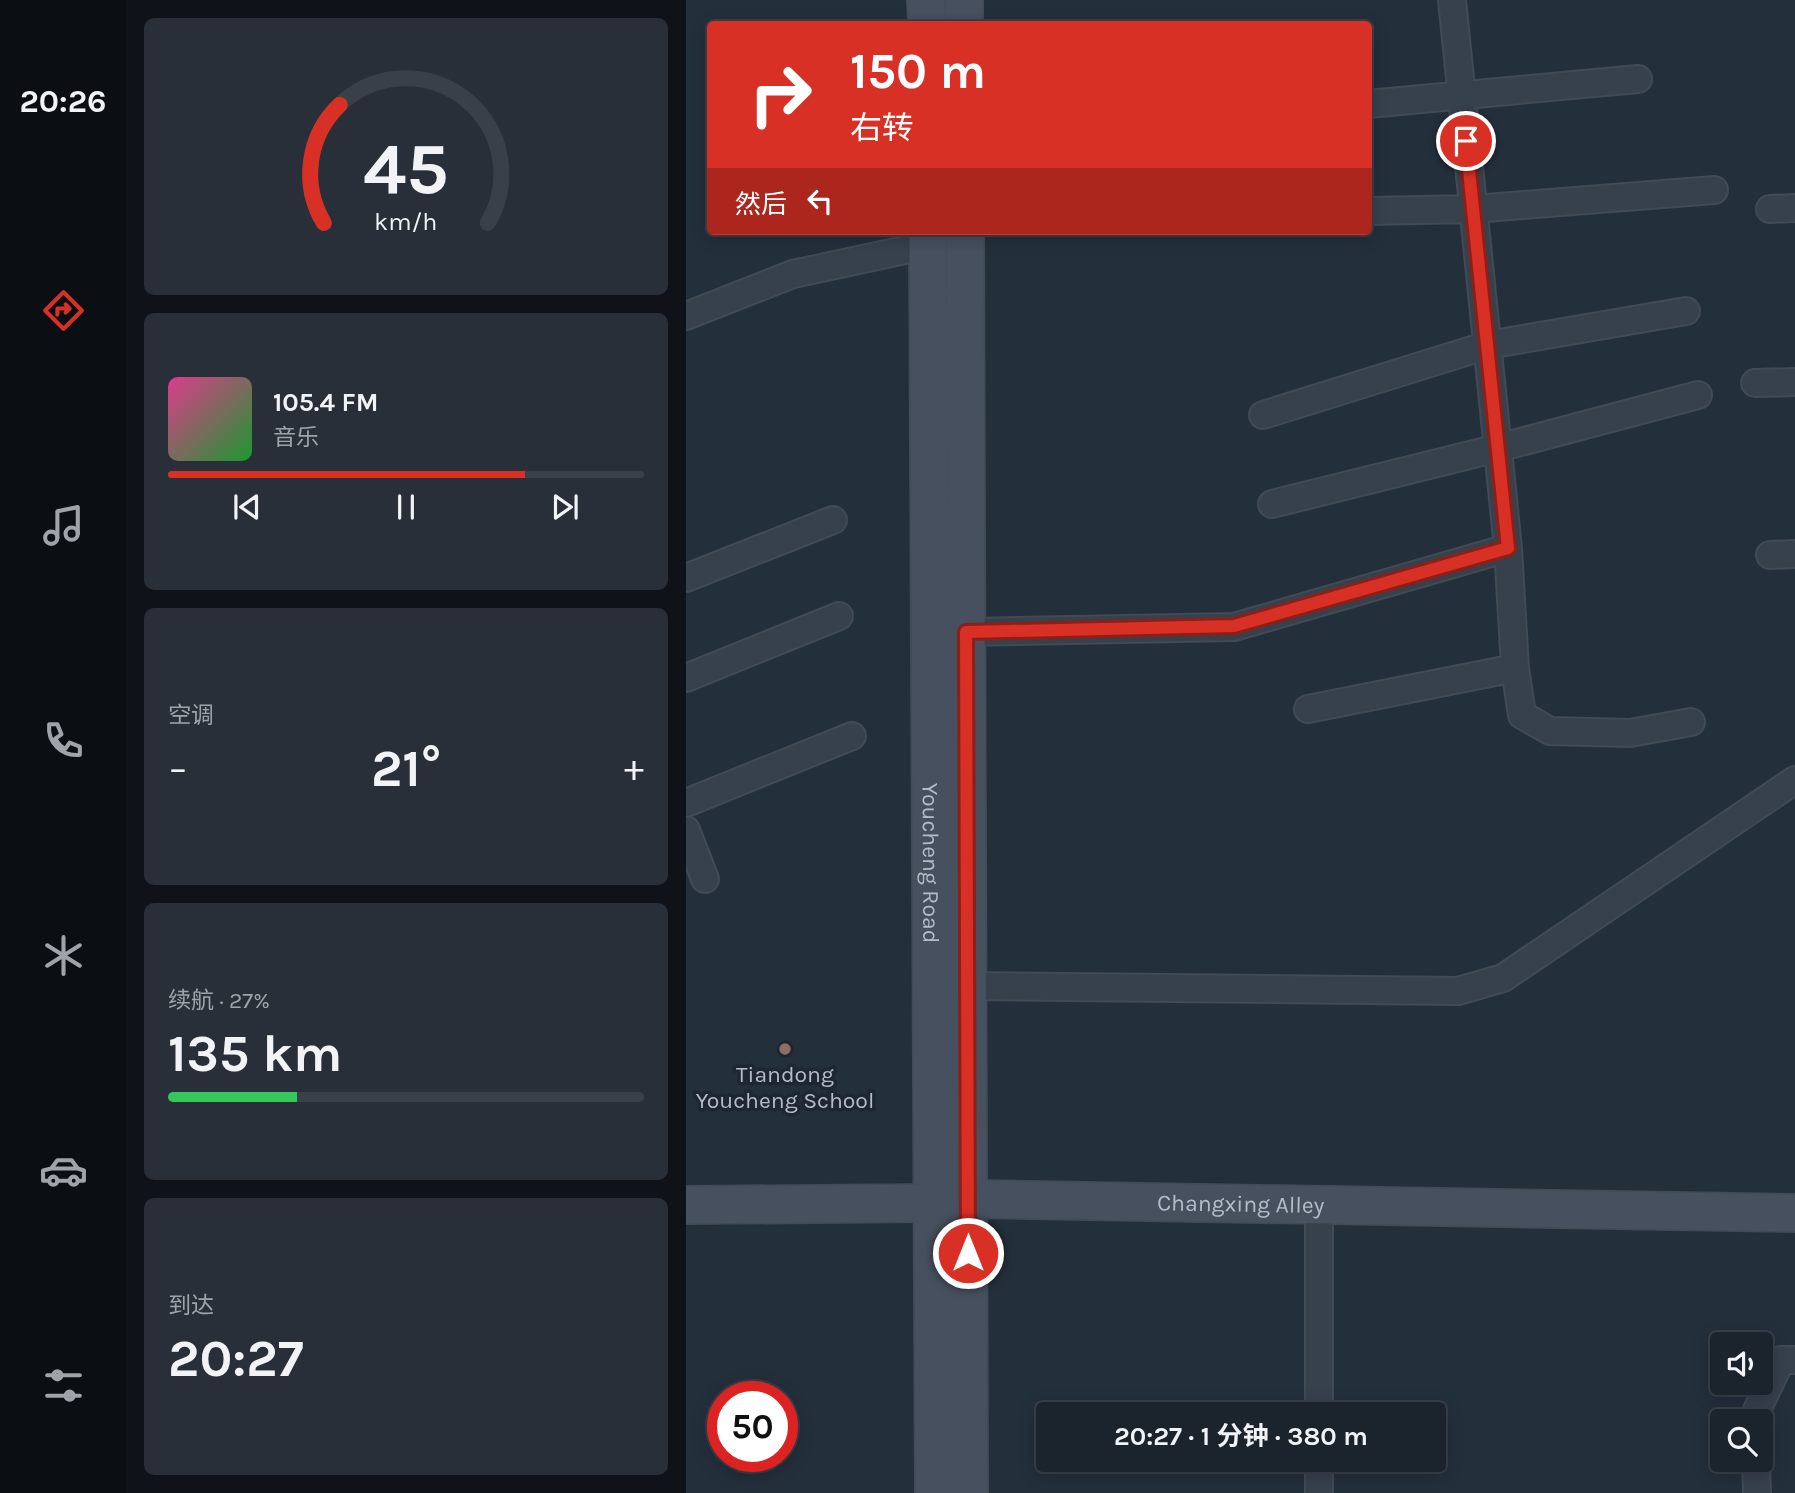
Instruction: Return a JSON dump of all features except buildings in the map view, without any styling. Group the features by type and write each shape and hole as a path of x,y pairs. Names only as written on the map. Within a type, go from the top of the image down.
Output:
{"main road":[{"path":"926,0 927,21"},
{"path":"964,0 964,21"},
{"name":"Youcheng Road","path":"934,1493 951,1201 968,986 965,235"},
{"name":"Youcheng Road","path":"928,238 951,1201 969,1493"},
{"name":"Changxing Alley","path":"686,1205 951,1201 1795,1213"}],"street":[{"path":"1452,0 1508,548 1515,668 1522,715 1550,731 1630,733 1691,722"},
{"path":"1372,104 1639,79"},
{"path":"1372,211 1473,209 1714,190"},
{"path":"686,316 793,274 928,238"},
{"path":"1263,415 1488,345 1686,311"},
{"path":"1755,383 1795,382"},
{"path":"1272,504 1699,395"},
{"path":"686,578 833,520"},
{"path":"966,632 1234,626 1508,548"},
{"path":"686,678 839,616"},
{"path":"1308,709 1515,668"},
{"path":"686,803 852,736"},
{"path":"968,986 1458,991 1503,978 1795,780"},
{"path":"686,830 705,879"},
{"path":"1319,1205 1319,1402"},
{"path":"1757,1409 1781,1360 1795,1360"},
{"path":"1319,1472 1319,1493"},
{"path":"1756,1472 1757,1493"}],"place":[{"name":"Tiandong Youcheng School","path":"785,1049"}],"route":[{"path":"968,1253 966,632 1234,626 1508,548 1466,141"}]}
